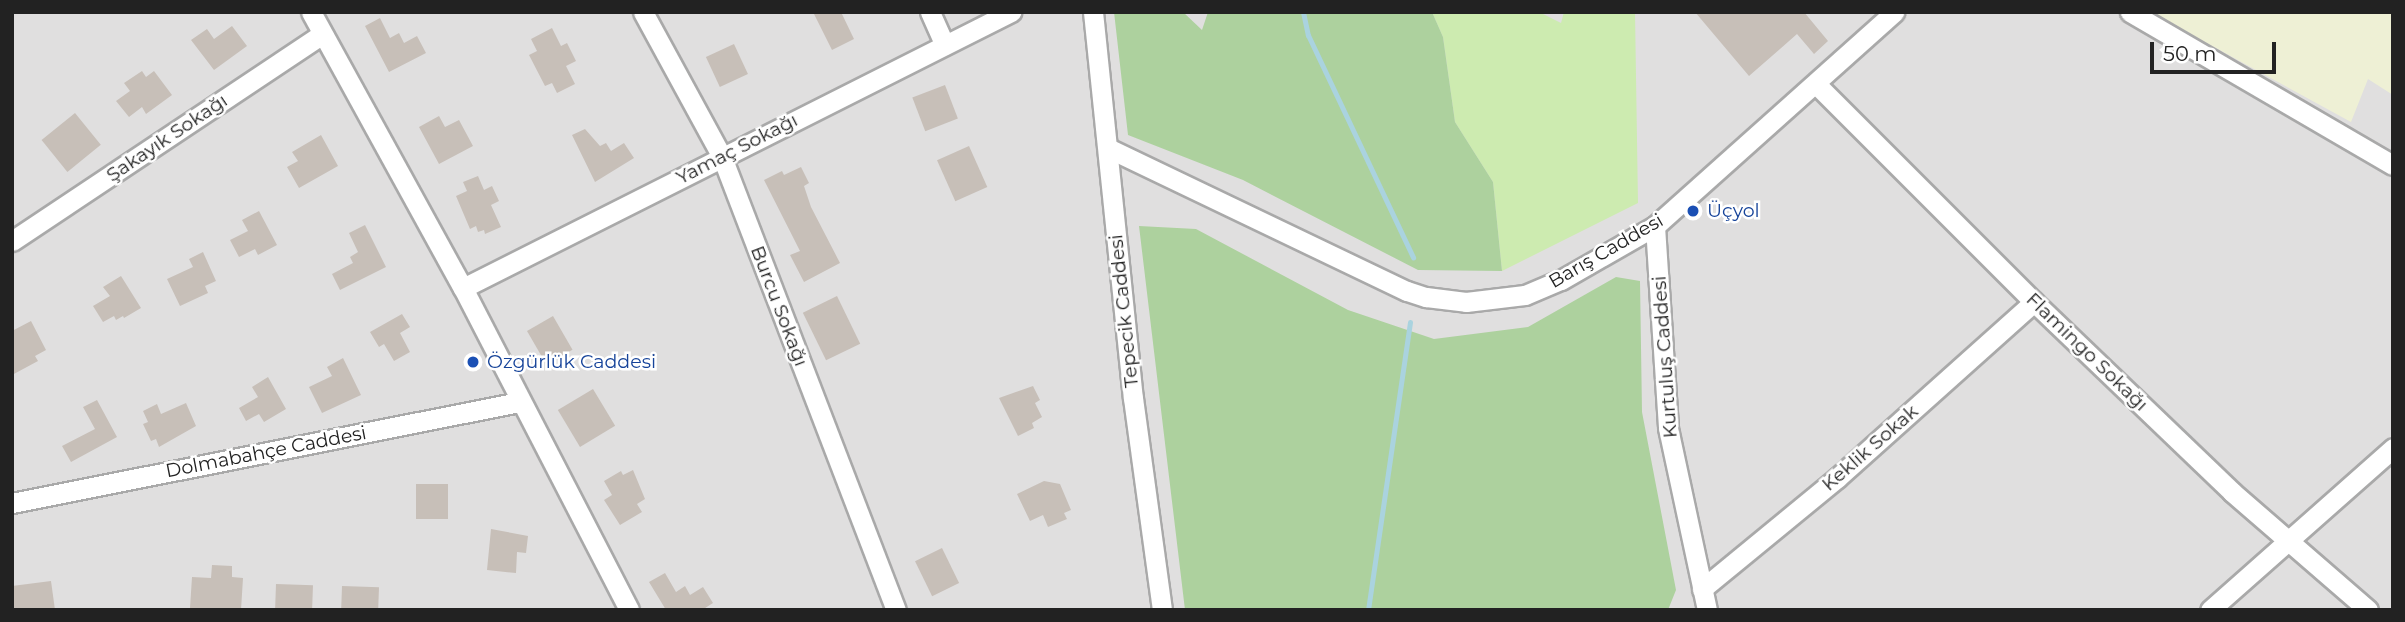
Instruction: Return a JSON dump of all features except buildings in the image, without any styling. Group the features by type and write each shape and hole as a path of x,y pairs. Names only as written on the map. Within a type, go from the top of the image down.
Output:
{"street":[{"path":"311,12 463,288 629,610"},
{"name":"Burcu Sokağı","path":"643,12 722,157 896,610"},
{"path":"930,12 945,45"},
{"name":"Yamaç Sokağı","path":"463,288 1011,12"},
{"name":"Tepecik Caddesi","path":"1093,12 1133,398 1162,610"},
{"name":"Barış Caddesi","path":"1108,148 1407,291 1446,300 1488,300 1525,295 1561,280 1655,226 1894,12"},
{"path":"2130,12 2393,165"},
{"name":"Şakayık Sokağı","path":"12,242 322,34"},
{"name":"Flamingo Sokağı","path":"1815,84 2034,302 2287,543 2368,610"},
{"name":"Kurtuluş Caddesi","path":"1655,226 1668,428 1707,610"},
{"name":"Keklik Sokak","path":"1702,589 1837,478 2034,302"},
{"name":"Dolmabahçe Caddesi","path":"12,503 520,402"},
{"path":"2210,610 2393,448"}],"shaded area":[{"path":"12,12 2393,12 2393,610 12,610"}],"green space":[{"path":"1114,12 1183,12 1202,30 1208,12 1432,12 1443,37 1455,122 1493,182 1502,271 1418,270 1243,180 1128,135"},
{"path":"1432,12 1539,12 1561,23 1564,12 1635,12 1638,203 1502,271 1493,182 1455,122 1443,37"},
{"path":"2150,12 2393,12 2393,95 2368,79 2351,122"},
{"path":"1139,226 1196,229 1348,310 1434,339 1528,327 1616,277 1640,281 1642,412 1676,590 1668,610 1185,610"}],"waterway":[{"path":"1303,12 1308,35 1413,257"},
{"path":"1368,610 1410,322"}],"place":[{"name":"Üçyol","path":"1693,211"},
{"name":"Özgürlük Caddesi","path":"473,362"}]}
